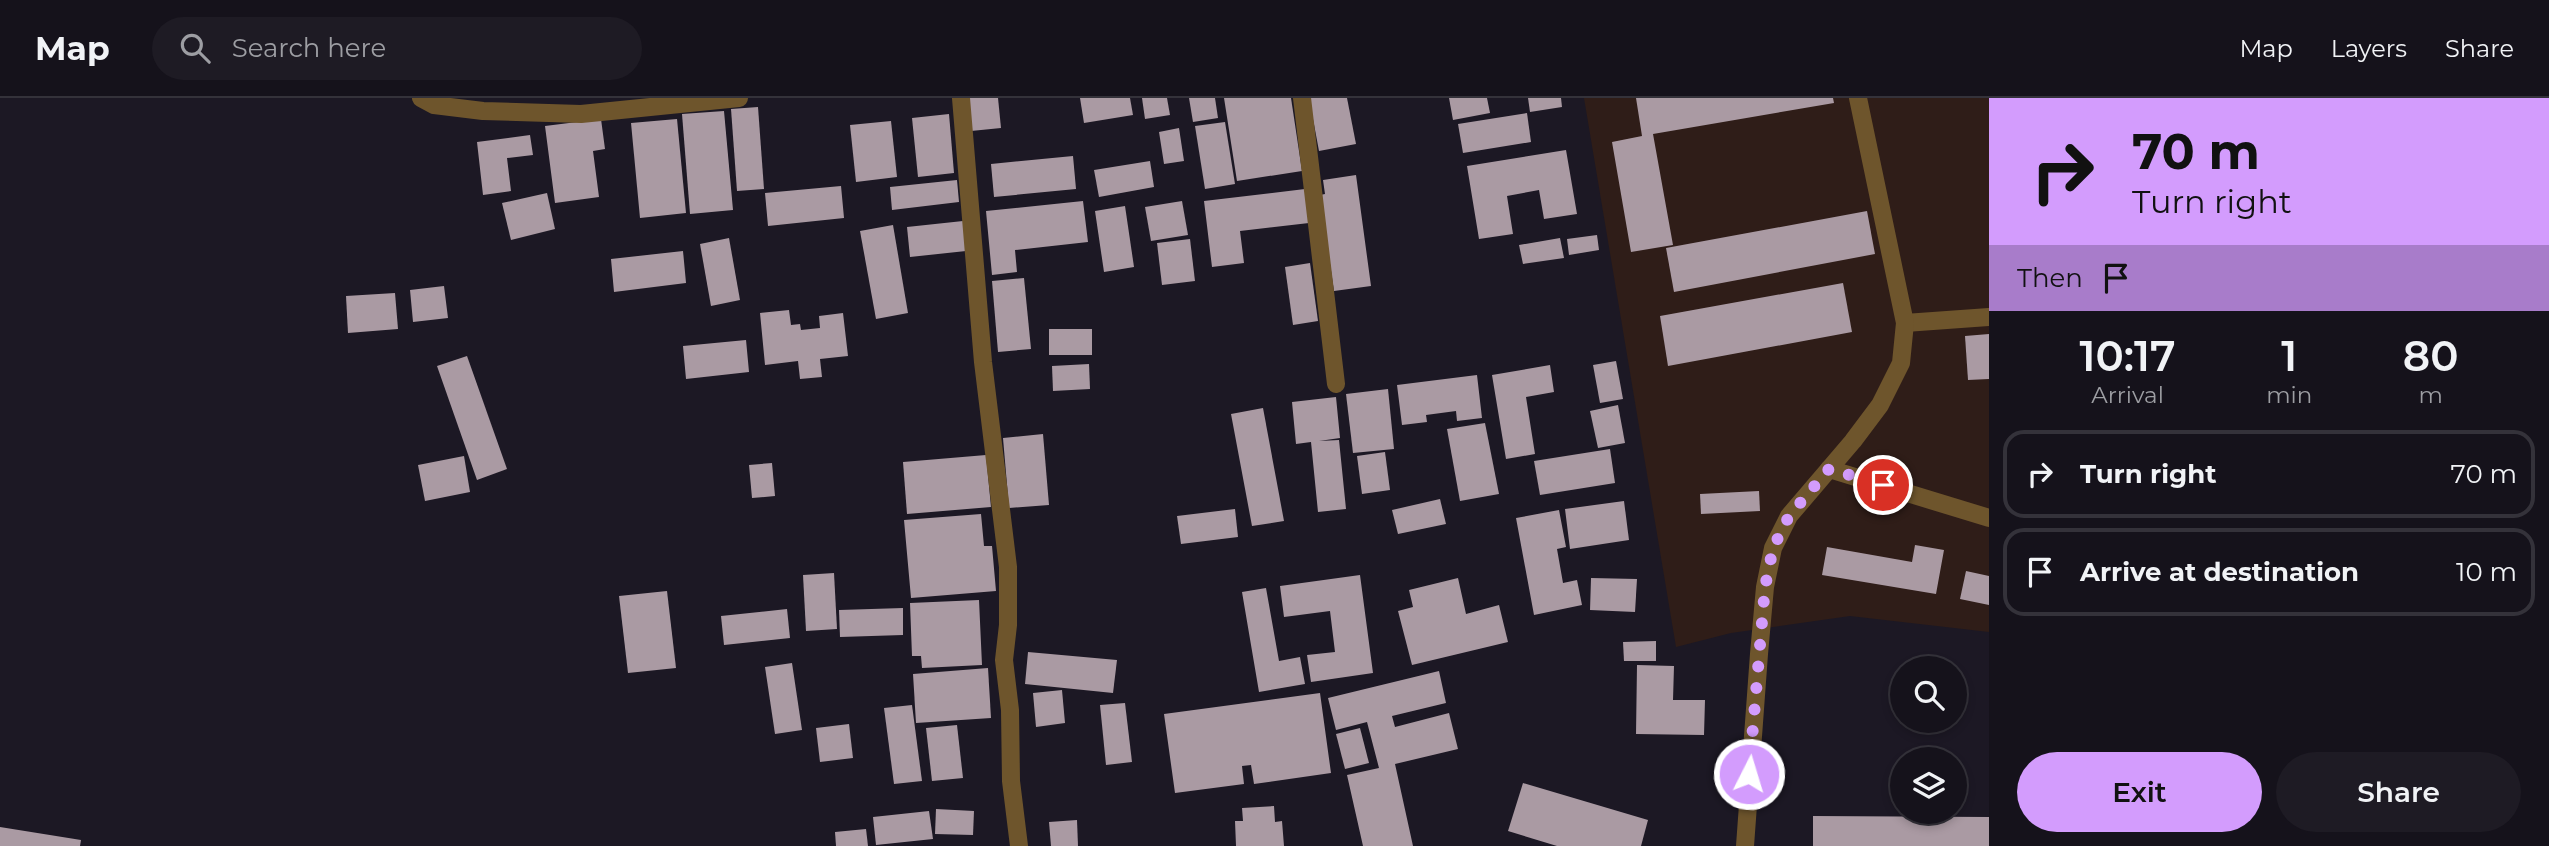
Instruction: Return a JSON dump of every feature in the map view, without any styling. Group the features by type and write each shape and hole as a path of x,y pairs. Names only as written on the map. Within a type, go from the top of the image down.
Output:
{"street":[{"path":"421,98 435,105 482,111 581,114 739,98"},
{"path":"961,98 983,362 1008,567 1008,625 1003,660 1010,710 1011,781 1018,846"},
{"path":"1302,98 1336,384"},
{"path":"1745,846 1765,587 1773,548 1789,516 1880,405 1901,363 1905,323 1858,98"},
{"path":"1905,323 1989,317"},
{"path":"1829,469 1989,518"}],"shaded area":[{"path":"1584,98 1989,98 1989,632 1850,616 1731,633 1676,647"}],"building":[{"path":"968,98 998,98 1001,128 971,131"},
{"path":"1080,98 1130,98 1133,115 1084,123"},
{"path":"1142,98 1167,98 1170,115 1145,119"},
{"path":"1189,98 1215,98 1218,118 1193,122"},
{"path":"1224,98 1291,98 1302,171 1237,181"},
{"path":"1309,98 1347,98 1356,144 1319,151"},
{"path":"1449,98 1487,98 1490,113 1453,120"},
{"path":"1528,98 1561,98 1562,107 1530,112"},
{"path":"1636,98 1833,98 1834,103 1653,134 1673,245 1631,252 1612,142 1642,136"},
{"path":"758,107 764,189 737,191 731,109"},
{"path":"724,111 733,210 690,214 682,114"},
{"path":"1527,113 1531,142 1463,153 1458,124"},
{"path":"949,114 954,173 918,177 912,118"},
{"path":"601,119 605,149 593,151 599,197 555,203 545,126"},
{"path":"677,119 686,213 640,218 631,123"},
{"path":"891,121 897,177 856,182 850,125"},
{"path":"1225,122 1235,184 1205,189 1195,126"},
{"path":"1179,128 1184,161 1164,164 1159,132"},
{"path":"530,135 533,155 507,158 511,191 483,195 477,142"},
{"path":"1566,150 1577,214 1544,219 1539,190 1507,196 1513,234 1479,239 1467,166"},
{"path":"1073,156 1076,189 994,197 991,164"},
{"path":"1150,161 1154,187 1099,197 1094,170"},
{"path":"1356,175 1371,286 1334,291 1320,195 1325,194 1323,180"},
{"path":"957,180 959,202 892,210 890,187"},
{"path":"841,186 844,218 768,226 765,193"},
{"path":"1305,189 1309,223 1240,231 1244,263 1212,267 1204,201"},
{"path":"547,193 555,229 511,240 502,203"},
{"path":"1083,201 1088,242 1015,250 1017,272 992,275 986,211"},
{"path":"1182,201 1188,235 1151,241 1145,207"},
{"path":"1125,206 1134,267 1104,272 1095,211"},
{"path":"1867,211 1875,254 1674,292 1666,248"},
{"path":"963,221 966,251 910,257 907,227"},
{"path":"893,225 908,313 876,319 860,231"},
{"path":"1597,235 1599,250 1569,255 1567,239"},
{"path":"729,238 740,300 711,306 700,244"},
{"path":"1560,238 1564,258 1523,264 1519,245"},
{"path":"1190,239 1195,281 1162,285 1157,243"},
{"path":"683,251 686,283 614,292 611,259"},
{"path":"1310,263 1318,321 1293,325 1285,267"},
{"path":"1024,278 1031,349 998,352 992,281"},
{"path":"1843,283 1852,332 1668,366 1660,316"},
{"path":"444,286 448,318 413,322 410,290"},
{"path":"395,293 398,329 348,333 346,296"},
{"path":"789,310 791,325 800,324 801,330 820,328 819,316 843,313 848,356 820,359 822,377 800,379 798,361 765,365 760,313"},
{"path":"1049,329 1092,329 1092,355 1049,355"},
{"path":"1989,334 1989,379 1968,380 1965,336"},
{"path":"746,340 749,372 686,379 683,346"},
{"path":"467,356 507,469 477,480 437,366"},
{"path":"1616,361 1623,399 1600,403 1593,365"},
{"path":"1089,364 1090,389 1053,391 1052,366"},
{"path":"1550,365 1554,392 1526,397 1535,454 1506,459 1492,375"},
{"path":"1477,375 1482,418 1457,421 1456,411 1426,415 1427,422 1402,425 1397,385"},
{"path":"1388,389 1394,449 1353,453 1346,394"},
{"path":"1336,397 1340,438 1319,441 1339,440 1346,509 1318,512 1311,442 1296,444 1292,402"},
{"path":"1618,405 1625,443 1598,448 1590,411"},
{"path":"1263,408 1284,521 1252,526 1231,414"},
{"path":"1485,423 1499,494 1460,501 1447,429"},
{"path":"1043,434 1049,505 1009,508 1003,438"},
{"path":"1610,449 1615,483 1540,495 1534,461"},
{"path":"1385,452 1390,490 1362,494 1357,456"},
{"path":"986,455 991,507 907,514 903,462"},
{"path":"464,456 470,492 425,501 418,465"},
{"path":"772,463 775,496 752,498 749,465"},
{"path":"1759,491 1760,511 1701,514 1700,494"},
{"path":"1440,499 1446,524 1398,534 1392,510"},
{"path":"1624,501 1629,540 1570,549 1565,509"},
{"path":"1235,509 1238,537 1181,544 1177,516"},
{"path":"1559,510 1566,547 1557,549 1563,583 1577,580 1582,605 1534,615 1516,518"},
{"path":"981,514 984,546 992,546 996,591 911,598 904,520"},
{"path":"1915,545 1944,550 1936,594 1822,575 1827,547 1912,562"},
{"path":"1966,571 1989,576 1989,605 1960,599"},
{"path":"834,573 837,629 806,631 803,575"},
{"path":"1360,575 1373,673 1311,682 1307,655 1335,652 1330,611 1284,617 1280,586"},
{"path":"1458,578 1466,614 1499,605 1508,642 1412,665 1398,611 1413,607 1409,590"},
{"path":"1591,578 1637,579 1635,612 1590,610"},
{"path":"1266,588 1279,661 1300,657 1305,684 1259,692 1242,592"},
{"path":"667,591 676,668 628,673 619,596"},
{"path":"979,600 982,665 922,668 921,656 912,656 910,603"},
{"path":"903,608 903,635 840,637 839,610"},
{"path":"787,609 790,638 724,645 721,616"},
{"path":"1656,641 1656,661 1624,661 1623,642"},
{"path":"1028,652 1117,660 1113,693 1025,684"},
{"path":"792,663 802,730 775,734 765,667"},
{"path":"1637,665 1674,666 1673,700 1705,700 1704,735 1636,734"},
{"path":"988,668 991,718 916,723 913,674"},
{"path":"1439,671 1446,703 1392,716 1395,727 1449,713 1458,749 1395,764 1413,846 1363,846 1347,775 1379,768 1367,722 1336,730 1328,698"},
{"path":"1062,690 1065,723 1036,727 1033,693"},
{"path":"1320,693 1331,773 1254,784 1251,765 1242,766 1244,784 1175,793 1164,714"},
{"path":"1125,703 1132,762 1106,765 1100,705"},
{"path":"912,705 922,781 894,784 884,708"},
{"path":"849,724 853,758 820,762 816,728"},
{"path":"957,725 963,778 932,781 926,728"},
{"path":"1360,728 1369,763 1345,769 1336,734"},
{"path":"1523,783 1648,820 1641,846 1557,846 1508,831"},
{"path":"1274,806 1275,822 1282,821 1284,846 1236,846 1235,821 1243,821 1242,808"},
{"path":"936,809 974,811 973,835 935,834"},
{"path":"929,811 933,839 876,845 873,817"},
{"path":"1813,816 1890,816 1890,824 1967,824 1967,817 1989,817 1989,846 1813,846"},
{"path":"1077,820 1078,846 1051,846 1049,822"},
{"path":"0,827 81,840 80,846 0,846"},
{"path":"866,829 868,846 836,846 835,832"}],"route":[{"path":"1749,774 1765,587 1773,548 1789,516 1829,469 1883,485"}]}
